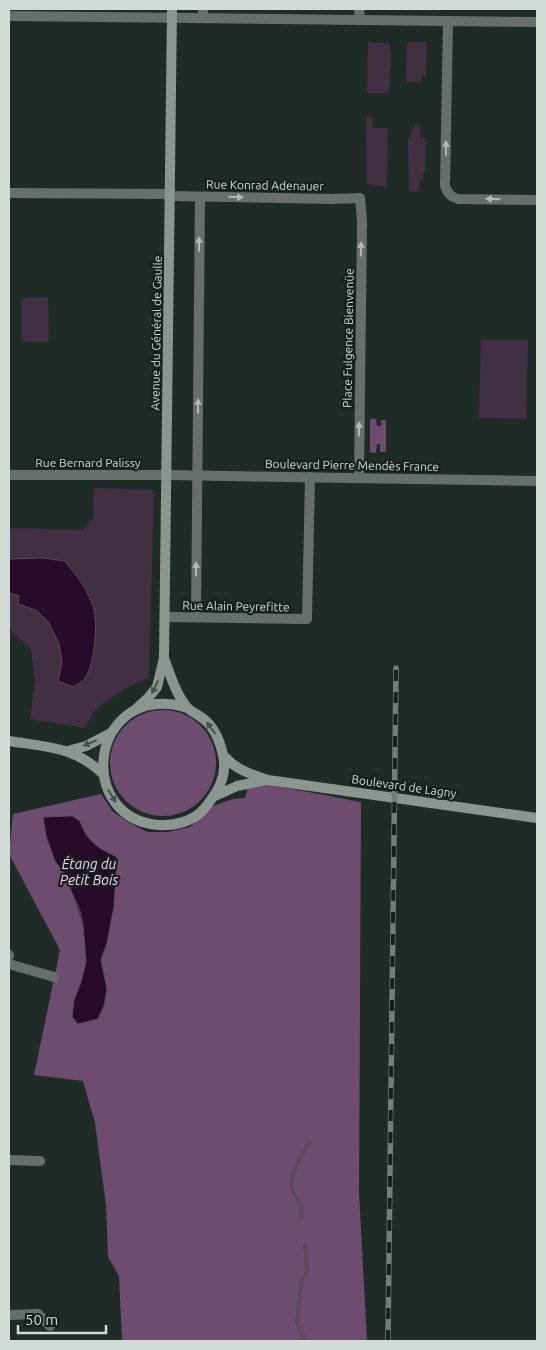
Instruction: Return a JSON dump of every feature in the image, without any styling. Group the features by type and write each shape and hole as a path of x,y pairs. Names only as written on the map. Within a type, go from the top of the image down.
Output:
{"main road":[{"name":"Avenue du Général de Gaulle","path":"135,710 154,691 164,658 172,13"},
{"name":"Avenue du Général de Gaulle","path":"164,658 176,691 187,708"},
{"path":"152,704 170,704 187,708 203,718 215,732 224,756 221,784 215,796 201,813 185,822 168,826 149,824 133,818 118,806 108,792 103,774 102,760 105,746 111,733 121,720 135,710 152,704"},
{"path":"68,751 86,746 111,733"},
{"path":"9,740 68,751 93,765 103,774"},
{"name":"Boulevard de Lagny","path":"224,756 240,770 268,780 537,818"},
{"name":"Boulevard de Lagny","path":"215,796 237,786 268,780"}],"street":[{"path":"359,9 360,20"},
{"path":"10,13 203,13 360,20 537,22"},
{"path":"448,21 446,186 450,195 458,199 537,200"},
{"name":"Rue Konrad Adenauer","path":"9,193 360,198"},
{"path":"196,617 200,197"},
{"name":"Place Fulgence Bienvenüe","path":"359,478 362,221 360,198"},
{"name":"Rue Bernard Palissy","path":"9,475 167,475"},
{"name":"Boulevard Pierre Mendès France","path":"167,475 537,480"},
{"name":"Rue Alain Peyrefitte","path":"165,617 307,619 310,477"},
{"path":"9,964 54,977"},
{"path":"9,1160 40,1161"},
{"path":"9,1315 38,1314 50,1326"}],"shaded area":[{"path":"368,41 389,43 391,53 389,93 367,93"},
{"path":"407,42 427,42 426,76 422,76 422,82 406,82"},
{"path":"366,117 373,117 373,128 388,128 387,187 367,184"},
{"path":"414,125 420,125 420,138 426,138 425,172 423,173 423,181 419,182 419,192 409,191 408,139 412,129 414,129"},
{"path":"48,297 49,342 21,341 21,298"},
{"path":"481,340 528,340 526,419 479,418"},
{"path":"370,419 376,419 377,426 381,426 381,420 386,420 386,452 380,452 380,444 377,444 376,453 370,452"},
{"path":"94,488 154,490 149,678 127,688 103,703 93,714 85,728 30,719 35,683 31,649 9,629 9,528 83,530 93,518"},
{"path":"163,710 183,714 201,725 212,743 216,763 212,783 201,801 183,812 163,816 143,812 125,801 114,783 110,763 114,743 125,725 143,714"},
{"path":"250,781 361,802 359,1192 367,1341 122,1341 119,1276 108,1257 106,1205 95,1123 83,1081 34,1075 60,950 9,854 13,814 101,794 112,811 130,823 147,832 168,832 190,827 210,807 233,799 245,798","holes":["72,816 80,821 84,834 100,850 115,870 114,906 107,943 101,960 107,989 74,1000 86,964 87,953 84,929 67,881 54,859 43,818"]}],"water":[{"path":"43,558 65,561 84,586 94,610 95,641 91,663 85,678 73,687 58,681 62,661 59,644 49,623 36,610 18,604 19,596 9,593 9,559"},
{"name":"Étang du Petit Bois","path":"72,816 80,821 86,834 94,844 117,857 114,906 107,943 101,960 107,989 104,1006 98,1019 78,1024 72,1017 74,1000 86,962 83,924 80,911 63,872 55,861 46,836 43,817"}],"waterway":[{"path":"301,1218 301,1204 294,1193 291,1183 297,1165 309,1143"},
{"path":"305,1244 307,1272 302,1281 297,1323 305,1341"}],"railway":[{"path":"388,1341 396,668"}]}
